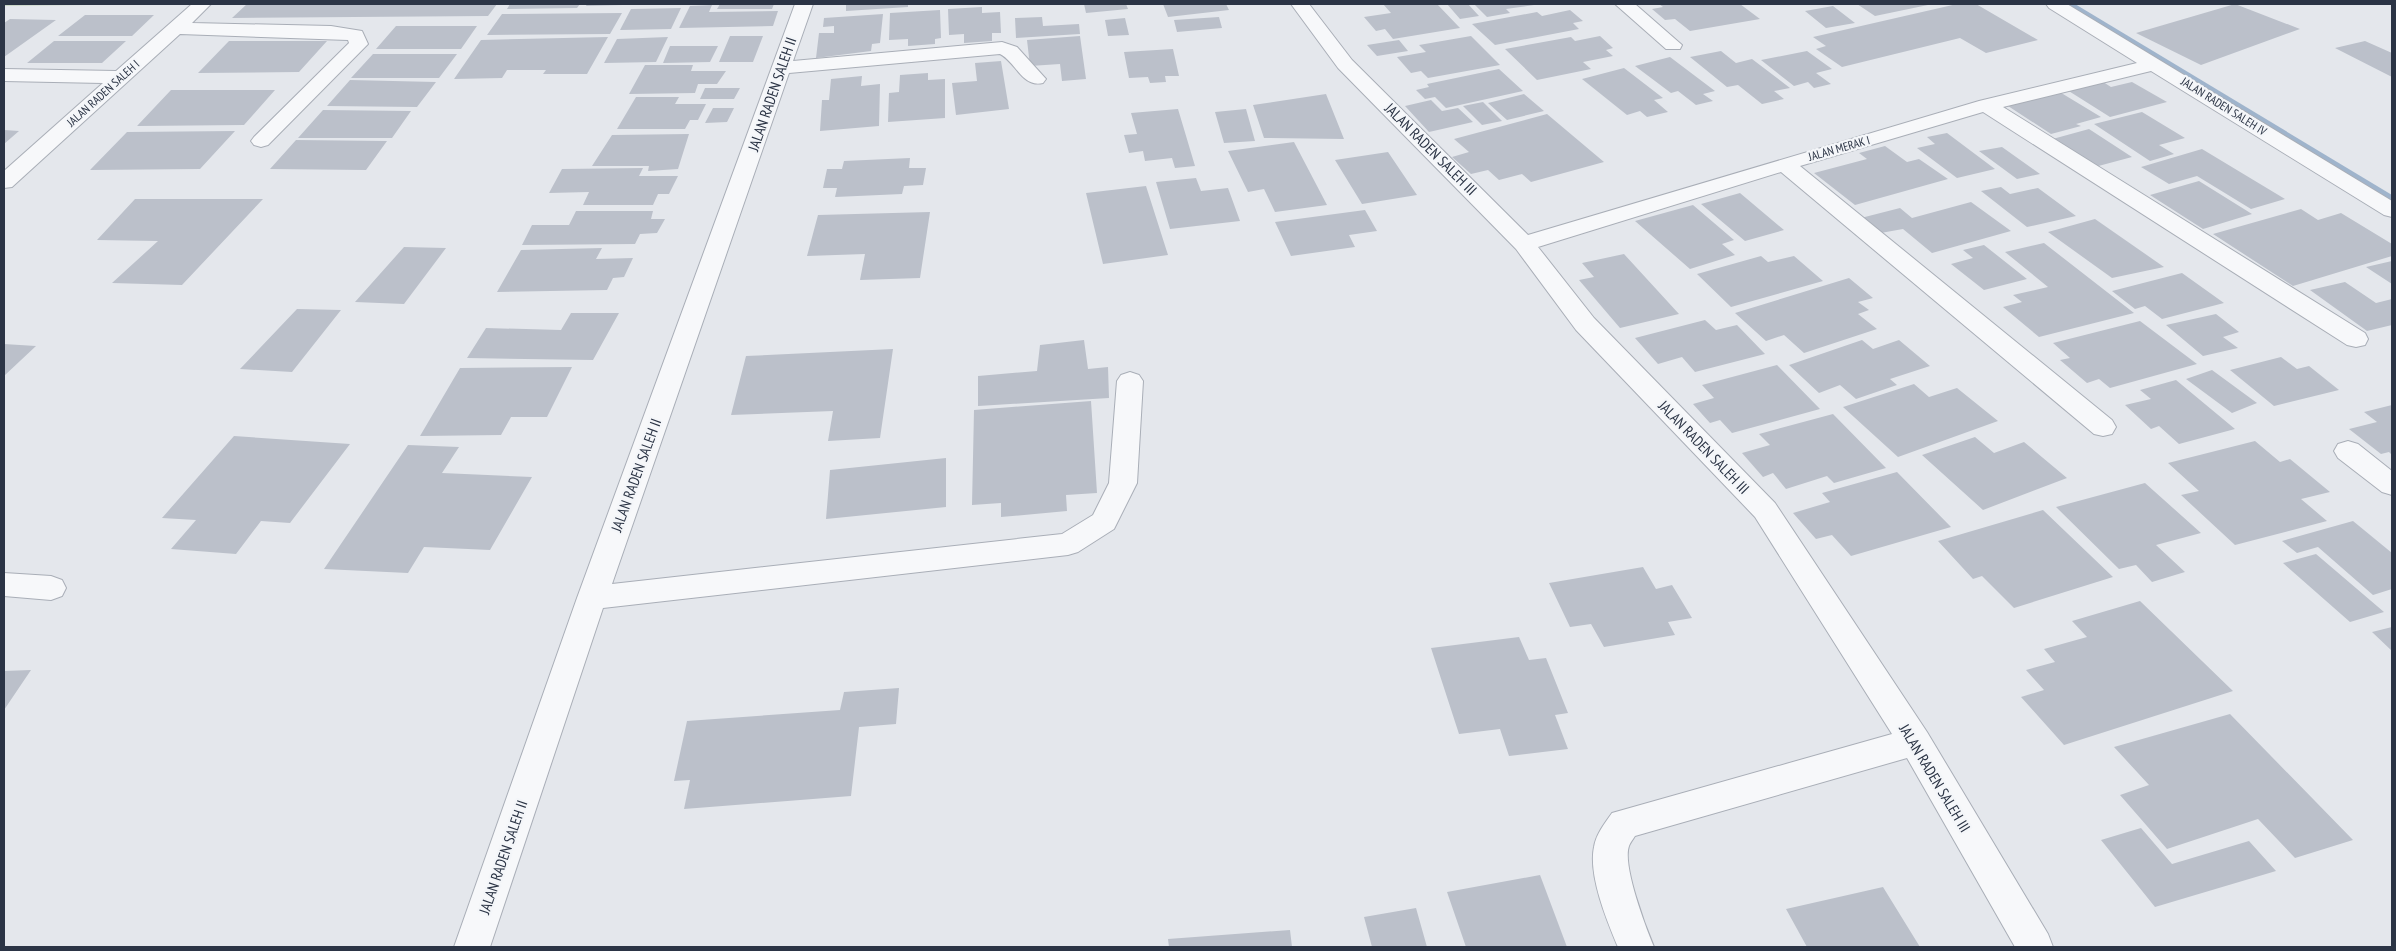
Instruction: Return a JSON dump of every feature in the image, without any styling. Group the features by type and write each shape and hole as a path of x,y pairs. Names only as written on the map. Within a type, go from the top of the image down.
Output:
{"street":[{"name":"JALAN RADEN SALEH I","path":"4,182 202,4"},
{"name":"JALAN RADEN SALEH II","path":"472,947 592,598 804,4"},
{"name":"JALAN RADEN SALEH III","path":"1300,4 1345,64 1524,244 1585,324 1766,510 1915,742 2035,947"},
{"path":"1624,4 1673,45"},
{"name":"JALAN RADEN SALEH IV","path":"2056,4 2392,210"},
{"path":"174,28 331,32 355,35 360,44 261,141"},
{"path":"782,68 1002,48 1010,51 1036,79"},
{"name":"JALAN MERAK I","path":"1524,244 1784,164 1986,105 2156,64"},
{"path":"4,76 122,77"},
{"path":"1986,105 2356,339"},
{"path":"1784,164 2103,427"},
{"path":"592,598 1068,544 1104,522 1123,483 1130,381"},
{"path":"2348,451 2392,485"},
{"path":"4,584 51,588"},
{"path":"1636,947 1628,930 1615,883 1610,847 1624,824 1915,742"}],"green space":[{"path":"4,4 171,4 4,6"}],"building":[{"path":"247,4 497,4 488,16 232,18"},
{"path":"510,4 580,4 577,8 507,9"},
{"path":"587,4 623,4 623,5 586,6"},
{"path":"720,4 774,4 772,9 717,9"},
{"path":"846,4 908,4 908,7 846,11"},
{"path":"1084,4 1126,4 1128,9 1086,13"},
{"path":"1163,4 1226,4 1229,10 1168,17"},
{"path":"1383,4 1437,4 1460,28 1393,39 1385,29 1376,31 1364,17 1391,13"},
{"path":"1447,4 1468,4 1479,16 1460,19"},
{"path":"1474,4 1534,5 1506,9 1510,13 1487,17"},
{"path":"1659,4 1740,4 1760,19 1690,31 1675,19 1665,20 1652,9 1663,7"},
{"path":"1857,4 1928,4 1928,5 1875,16"},
{"path":"1957,4 1976,4 2038,40 1986,53 1960,38 1842,67 1816,49 1826,46 1813,37"},
{"path":"2235,4 2300,29 2201,65 2136,33"},
{"path":"712,5 709,12 778,11 773,26 679,28 690,6"},
{"path":"1833,6 1855,23 1826,28 1805,11"},
{"path":"982,7 982,13 1000,12 1001,33 992,33 992,41 964,43 964,34 949,35 948,9"},
{"path":"681,8 671,29 620,30 631,9"},
{"path":"940,10 941,38 935,39 935,44 908,46 908,39 889,40 890,13"},
{"path":"1570,10 1583,21 1573,23 1579,29 1495,45 1472,24 1537,12 1542,16"},
{"path":"622,13 610,34 487,35 502,14"},
{"path":"883,14 880,43 872,44 871,51 816,58 819,33 834,33 834,26 823,27 824,18"},
{"path":"85,15 154,15 132,36 58,36"},
{"path":"1042,17 1043,26 1079,24 1080,34 1016,38 1015,18"},
{"path":"1219,17 1222,28 1177,32 1174,20"},
{"path":"1125,18 1129,35 1108,36 1105,20"},
{"path":"10,19 56,20 4,57 4,23"},
{"path":"396,26 477,26 461,49 376,49"},
{"path":"730,36 763,36 753,62 719,62"},
{"path":"1080,36 1086,79 1062,81 1060,64 1030,66 1027,40"},
{"path":"1471,36 1500,65 1428,78 1421,71 1411,73 1397,57 1426,52 1419,45"},
{"path":"1600,36 1613,48 1606,50 1613,56 1583,62 1591,69 1537,80 1505,49 1571,37 1575,41"},
{"path":"608,37 587,74 543,74 546,70 507,70 502,78 454,79 481,40"},
{"path":"668,37 656,62 604,63 617,39"},
{"path":"1399,40 1408,51 1377,56 1367,45"},
{"path":"54,41 126,41 102,63 27,63"},
{"path":"229,41 327,41 299,72 198,73"},
{"path":"2365,41 2392,53 2392,77 2335,48"},
{"path":"670,46 718,46 710,62 663,63"},
{"path":"1173,49 1179,76 1165,76 1166,82 1150,83 1148,77 1129,78 1124,52"},
{"path":"1721,51 1736,63 1752,59 1790,88 1774,91 1784,99 1762,104 1738,85 1727,87 1690,57"},
{"path":"1807,51 1832,69 1816,73 1831,84 1814,88 1808,82 1794,86 1761,60"},
{"path":"373,54 457,54 439,78 351,78"},
{"path":"1670,57 1715,91 1703,94 1713,101 1696,105 1678,91 1671,93 1635,66"},
{"path":"1001,61 1009,109 956,115 952,83 977,81 975,63"},
{"path":"645,65 693,65 691,71 726,71 717,84 698,84 695,93 629,94"},
{"path":"1624,68 1663,98 1654,100 1668,112 1647,117 1640,111 1627,115 1582,79"},
{"path":"1499,69 1523,91 1446,108 1435,97 1425,99 1416,90 1429,87 1427,84"},
{"path":"928,73 928,80 945,79 945,118 888,122 889,93 899,92 900,75"},
{"path":"862,76 861,86 880,84 879,126 820,131 822,100 829,100 831,79"},
{"path":"350,80 436,82 417,107 327,106"},
{"path":"2100,80 2111,87 2132,82 2167,102 2110,117 2064,88"},
{"path":"705,88 740,88 734,99 700,99"},
{"path":"171,90 275,90 244,125 137,126"},
{"path":"2058,91 2101,117 2076,124 2081,126 2051,134 2005,104"},
{"path":"1326,94 1344,139 1264,138 1253,105"},
{"path":"1524,94 1544,111 1507,120 1488,103"},
{"path":"636,97 679,97 675,104 706,104 698,120 690,120 685,129 617,129"},
{"path":"1431,100 1442,111 1458,108 1473,122 1429,132 1405,106"},
{"path":"1483,102 1502,121 1482,125 1463,106"},
{"path":"713,108 734,108 727,122 705,123"},
{"path":"1178,109 1195,166 1175,168 1172,158 1145,161 1143,151 1129,153 1124,135 1137,134 1131,113"},
{"path":"1246,109 1255,141 1224,143 1215,112"},
{"path":"323,110 411,111 392,138 298,138"},
{"path":"2142,112 2185,138 2159,145 2174,154 2150,161 2094,124"},
{"path":"1547,114 1604,162 1531,182 1522,174 1499,180 1488,170 1471,174 1452,157 1469,152 1454,139"},
{"path":"2089,129 2132,157 2091,168 2049,140"},
{"path":"4,130 19,131 4,144"},
{"path":"235,131 200,169 90,170 127,132"},
{"path":"1947,133 1995,169 1957,178 1917,148 1935,144 1927,137"},
{"path":"689,134 678,169 648,171 649,166 592,166 612,135"},
{"path":"296,140 387,141 366,170 270,169"},
{"path":"1294,142 1327,205 1275,212 1264,189 1248,192 1228,151"},
{"path":"1885,146 1907,162 1919,159 1948,179 1855,205 1814,173 1867,159 1859,153"},
{"path":"2002,147 2040,174 2017,179 1979,151"},
{"path":"2202,149 2285,199 2251,209 2197,176 2169,184 2141,167"},
{"path":"1388,152 1417,195 1362,204 1335,160"},
{"path":"910,158 909,168 926,168 923,185 904,186 902,194 835,197 837,188 823,188 827,169 842,169 844,161"},
{"path":"643,168 639,176 678,176 669,194 658,194 653,205 583,205 589,192 549,193 562,169"},
{"path":"1196,178 1201,191 1228,188 1240,221 1170,229 1156,182"},
{"path":"2199,181 2252,214 2203,229 2150,195"},
{"path":"1146,186 1168,255 1103,264 1086,193"},
{"path":"2001,187 2010,194 2038,188 2076,216 2027,227 1981,191"},
{"path":"1740,193 1784,230 1745,241 1701,204"},
{"path":"135,199 263,199 182,285 112,283 158,241 97,240"},
{"path":"1971,202 2011,231 1932,253 1903,229 1875,234 1857,219 1900,208 1912,218"},
{"path":"1693,205 1734,240 1722,244 1735,255 1690,269 1635,221"},
{"path":"2301,209 2318,220 2341,213 2392,244 2392,256 2293,286 2213,234"},
{"path":"1365,210 1377,231 1349,235 1355,247 1291,256 1275,222"},
{"path":"576,211 653,211 651,219 665,219 657,233 640,234 635,244 522,245 532,225 569,225"},
{"path":"930,212 920,278 860,280 865,254 807,256 818,215"},
{"path":"2095,219 2164,267 2112,278 2048,232"},
{"path":"2044,243 2134,313 2039,337 2003,307 2022,302 2013,295 2048,287 2005,252"},
{"path":"1984,245 2027,279 1984,290 1951,264 1973,258 1963,250"},
{"path":"404,247 446,248 404,304 355,302"},
{"path":"602,248 596,259 633,258 624,277 613,278 607,290 497,292 521,250"},
{"path":"1624,254 1679,314 1620,328 1579,280 1594,277 1582,263"},
{"path":"1761,256 1768,262 1794,256 1823,281 1731,307 1697,274"},
{"path":"2392,261 2392,284 2366,267"},
{"path":"2182,273 2224,303 2162,319 2145,306 2135,309 2112,291"},
{"path":"1849,278 1873,298 1858,302 1869,310 1858,314 1877,329 1804,353 1784,335 1766,341 1735,313"},
{"path":"2345,282 2376,303 2392,299 2392,325 2367,331 2310,290"},
{"path":"297,309 341,310 292,372 240,369"},
{"path":"571,313 619,313 593,360 467,358 486,328 561,330"},
{"path":"2216,314 2239,332 2223,337 2238,348 2203,356 2166,325"},
{"path":"1705,320 1716,330 1737,325 1765,354 1695,372 1682,357 1658,364 1635,338"},
{"path":"2140,321 2197,364 2110,388 2099,379 2087,383 2060,360 2070,358 2053,343"},
{"path":"1084,340 1088,369 1108,367 1109,398 978,406 978,376 1037,371 1040,345"},
{"path":"1862,340 1873,349 1899,340 1930,366 1890,379 1897,385 1856,399 1840,385 1819,393 1789,365"},
{"path":"4,344 36,346 4,376"},
{"path":"893,349 880,438 828,441 833,411 731,415 746,356"},
{"path":"2281,357 2297,369 2309,366 2339,390 2274,406 2230,370"},
{"path":"1777,365 1820,409 1732,433 1720,420 1710,423 1693,404 1714,398 1702,385"},
{"path":"572,367 547,417 511,417 501,435 420,436 460,368"},
{"path":"2212,370 2257,403 2232,413 2186,379"},
{"path":"2176,380 2235,429 2179,444 2159,426 2151,429 2125,405 2151,399 2140,390"},
{"path":"1914,384 1929,397 1957,388 1998,421 1898,457 1843,407"},
{"path":"1091,401 1097,493 1066,495 1067,511 1001,517 1001,503 972,505 974,410"},
{"path":"2392,405 2392,455 2389,452 2381,454 2349,429 2377,422 2364,412"},
{"path":"1833,414 1886,468 1834,483 1827,476 1786,489 1773,473 1763,477 1742,453 1770,445 1759,434"},
{"path":"234,436 350,444 290,523 261,521 236,554 171,549 196,520 162,518"},
{"path":"1975,437 1994,453 2024,442 2067,478 1983,510 1922,455"},
{"path":"2255,441 2280,462 2290,459 2330,492 2301,499 2327,521 2235,545 2181,495 2199,491 2168,463"},
{"path":"408,445 459,447 442,473 532,477 490,550 424,547 408,573 324,569"},
{"path":"946,458 946,507 826,519 830,470"},
{"path":"1897,472 1951,527 1851,556 1832,535 1816,539 1793,513 1830,502 1822,493"},
{"path":"2145,483 2201,533 2156,545 2185,572 2152,582 2136,565 2119,569 2056,507"},
{"path":"2043,510 2113,577 2014,608 1982,576 1973,579 1938,541"},
{"path":"2353,521 2392,553 2392,589 2373,595 2318,547 2297,553 2282,541"},
{"path":"2316,554 2384,612 2350,622 2283,563"},
{"path":"1643,567 1656,589 1672,585 1692,618 1668,622 1675,635 1604,647 1591,624 1570,627 1549,583"},
{"path":"2140,601 2233,691 2064,745 2021,697 2044,690 2026,670 2055,662 2044,649 2087,637 2072,621"},
{"path":"2392,627 2392,651 2372,632"},
{"path":"1519,637 1529,660 1546,658 1568,713 1555,715 1568,749 1509,756 1500,729 1459,734 1431,648"},
{"path":"31,670 4,710 4,671"},
{"path":"899,688 896,724 859,727 851,796 684,809 690,780 674,781 687,721 840,710 844,692"},
{"path":"2230,714 2353,840 2295,858 2258,819 2167,849 2120,795 2149,785 2114,747"},
{"path":"2141,828 2172,864 2249,841 2276,871 2155,907 2101,840"},
{"path":"1540,875 1567,947 1466,947 1447,892"},
{"path":"1883,887 1920,947 1807,947 1786,909"},
{"path":"1416,908 1427,947 1372,947 1364,917"},
{"path":"1290,930 1292,947 1169,947 1168,939"}],"waterway":[{"path":"2067,4 2392,201"}]}
